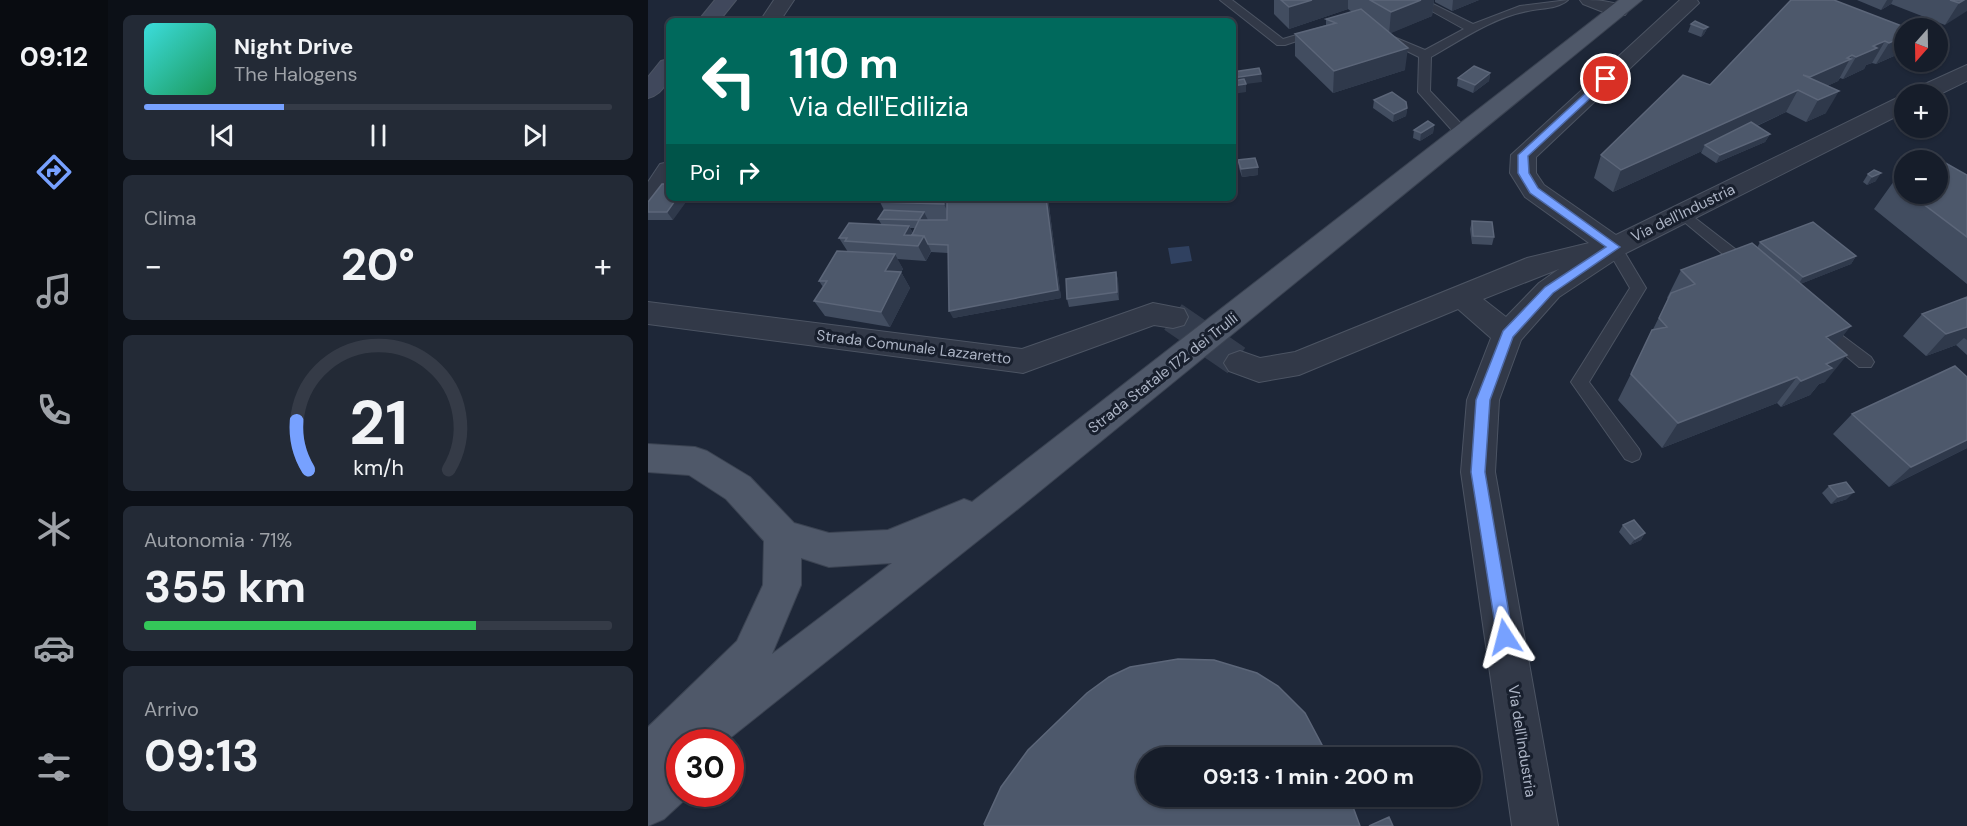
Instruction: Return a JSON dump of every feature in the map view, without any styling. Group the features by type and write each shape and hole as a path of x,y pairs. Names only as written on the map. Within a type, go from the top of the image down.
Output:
{"main road":[{"name":"Strada Statale 172 dei Trulli","path":"708,729 855,616 1625,5"},
{"path":"648,458 695,462 738,488 782,536 829,550 890,547 1006,496"},
{"path":"648,758 751,655 782,585 782,536"},
{"path":"729,729 855,616"},
{"path":"648,776 666,762"},
{"path":"648,803 666,787"}],"street":[{"path":"711,18 726,0"},
{"path":"772,18 784,0"},
{"path":"1590,0 1625,5"},
{"path":"1614,247 1534,191 1523,173 1523,155 1689,3"},
{"path":"648,91 666,70"},
{"path":"1942,84 1967,72"},
{"name":"Via dell'Industria","path":"1535,826 1478,472 1483,400 1507,335 1549,290 1614,247 1894,108"},
{"path":"648,201 666,174"},
{"path":"1239,363 1259,370 1299,363 1537,265 1614,247"},
{"path":"1461,296 1507,335"},
{"name":"Strada Comunale Lazzaretto","path":"648,313 1023,361 1153,314 1173,316"}],"lane":[{"path":"1225,0 1281,43 1330,27"},
{"path":"1417,0 1473,29"},
{"path":"1425,55 1473,29 1519,9 1553,2"},
{"path":"1371,31 1425,55"},
{"path":"1425,55 1424,92 1463,134"},
{"path":"1682,213 1755,273"},
{"path":"1614,247 1638,288 1580,382 1632,454"},
{"path":"1810,317 1865,362"}],"water":[{"path":"1189,246 1192,261 1171,264 1168,248"}],"building":[{"path":"1281,0 1312,0 1289,7"},
{"path":"1370,0 1421,0 1391,12"},
{"path":"1791,0 1834,0 1894,23 1894,41 1889,43 1885,41 1873,46 1877,48 1856,57 1852,55 1847,58 1851,59 1810,77 1803,75 1839,91 1818,100 1798,90 1621,170 1601,155 1683,75 1710,85"},
{"path":"1361,9 1408,48 1334,71 1295,34 1336,23 1326,19"},
{"path":"1695,21 1708,27 1704,29 1691,24"},
{"path":"1474,66 1490,73 1475,85 1458,78"},
{"path":"1259,68 1261,74 1236,78 1236,72"},
{"path":"1244,79 1246,84 1236,86 1236,80"},
{"path":"1392,92 1406,102 1407,108 1394,114 1374,100"},
{"path":"1428,121 1434,125 1421,133 1414,130"},
{"path":"1751,122 1770,134 1720,155 1705,145"},
{"path":"1255,158 1258,167 1241,169 1238,160"},
{"path":"1948,164 1967,175 1967,237 1923,204 1948,204"},
{"path":"1874,170 1881,173 1872,177 1868,174"},
{"path":"662,184 666,184 666,201 675,201 667,212 648,212 648,202"},
{"path":"944,201 944,204 880,202"},
{"path":"947,201 1046,201 1058,290 949,311 948,245 928,244 924,236 912,235 919,220 947,220"},
{"path":"884,210 924,212 919,220 878,219"},
{"path":"1472,221 1492,222 1494,237 1473,236"},
{"path":"1813,222 1856,256 1803,277 1760,242"},
{"path":"849,223 909,226 904,235 924,236 918,246 845,241 847,238 839,238"},
{"path":"1752,243 1851,326 1826,337 1847,355 1826,364 1832,368 1801,381 1797,377 1678,423 1631,374 1652,330 1667,327 1659,318 1671,293 1695,284 1681,270"},
{"path":"837,251 895,254 885,271 901,272 881,312 814,301 827,281 819,281"},
{"path":"1116,272 1117,292 1067,299 1066,279"},
{"path":"1967,297 1967,327 1946,334 1922,314"},
{"path":"1955,366 1967,377 1967,440 1911,467 1852,414"},
{"path":"1846,482 1854,492 1838,497 1829,486"},
{"path":"1634,520 1645,533 1635,539 1623,525"},
{"path":"1178,659 1214,660 1257,673 1278,686 1305,713 1323,747 1136,747 1136,807 1353,807 1360,826 985,826 1001,787 1028,750 1087,693 1109,677 1130,667"},
{"path":"1389,817 1393,826 1369,826"}],"tunnel":[{"path":"1173,317 1240,363"}],"route":[{"path":"1505,637 1478,472 1483,400 1507,335 1549,290 1614,247 1534,191 1523,173 1523,155 1606,79"}]}
